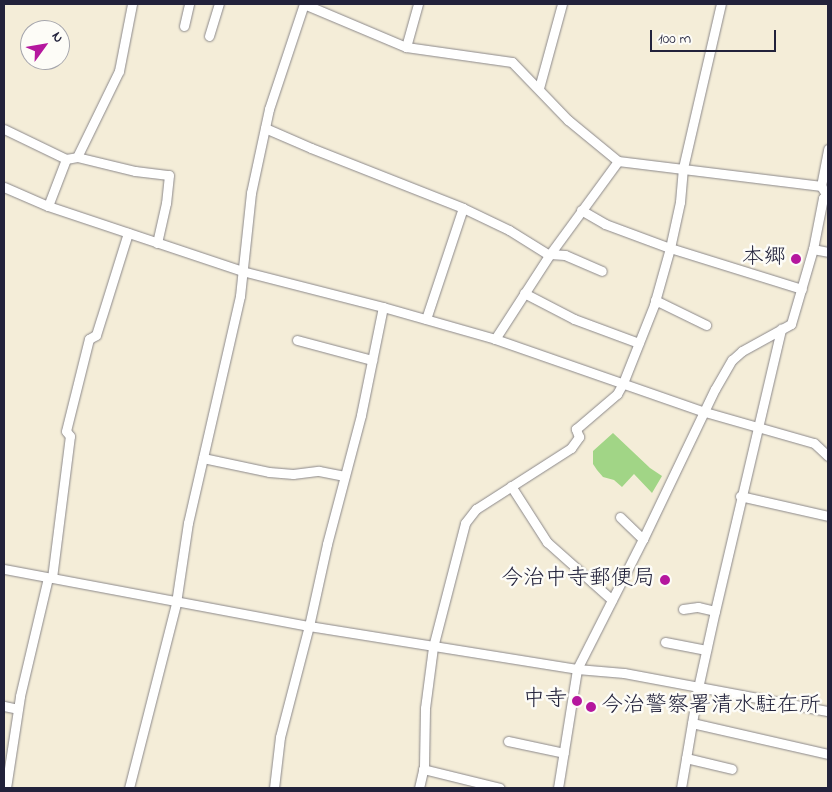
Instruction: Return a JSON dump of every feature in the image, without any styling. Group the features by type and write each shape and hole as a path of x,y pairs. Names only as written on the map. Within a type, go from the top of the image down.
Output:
{"street":[{"path":"77,157 119,71 132,4"},
{"path":"184,26 189,4"},
{"path":"209,36 220,4"},
{"path":"129,788 176,603 188,523 240,296 251,193 269,109 304,4 406,47 512,62 568,120 618,160 683,168 825,191"},
{"path":"406,47 418,4"},
{"path":"539,88 562,4"},
{"path":"420,788 423,769 425,708 433,647 464,523 476,508 571,448 579,437 576,429 617,394 624,383 655,300 670,248 680,202 683,168 721,4"},
{"path":"265,128 463,208 509,230 549,254 565,255 602,271"},
{"path":"4,129 66,159 77,157 127,170 169,175 166,203 157,243"},
{"path":"558,788 576,669 643,539 705,412 732,360 742,351 791,324 813,249 825,191 828,149"},
{"path":"48,206 66,159"},
{"path":"495,339 549,254 618,160"},
{"path":"4,188 48,206 242,271 383,307 495,339 705,412 814,443 828,456"},
{"path":"426,319 463,208"},
{"path":"580,210 605,224 670,248 802,289"},
{"path":"6,788 18,709 50,578 70,436 66,431 89,339 96,335 128,233"},
{"path":"813,249 828,252"},
{"path":"524,293 574,319 639,343"},
{"path":"655,300 706,325"},
{"path":"274,788 280,737 309,626 327,544 362,415 383,307"},
{"path":"681,788 706,650 780,329"},
{"path":"297,340 372,360"},
{"path":"203,458 269,472 293,474 319,471 345,476"},
{"path":"511,486 547,542 612,600"},
{"path":"740,496 828,516"},
{"path":"620,517 643,539"},
{"path":"4,569 176,603 309,626 576,669 624,672 698,688 828,711"},
{"path":"683,609 698,607 715,611"},
{"path":"665,642 706,650"},
{"path":"4,706 18,709"},
{"path":"692,723 828,754"},
{"path":"508,741 564,752"},
{"path":"686,758 732,769"},
{"path":"423,769 500,788"}],"green space":[{"path":"613,433 650,468 662,476 652,493 634,474 622,487 614,480 603,477 593,464 593,451"}],"place":[{"name":"本郷","path":"796,259"},
{"name":"今治中寺郵便局","path":"665,580"},
{"name":"中寺","path":"577,701"},
{"name":"今治警察署清水駐在所","path":"591,707"}]}
